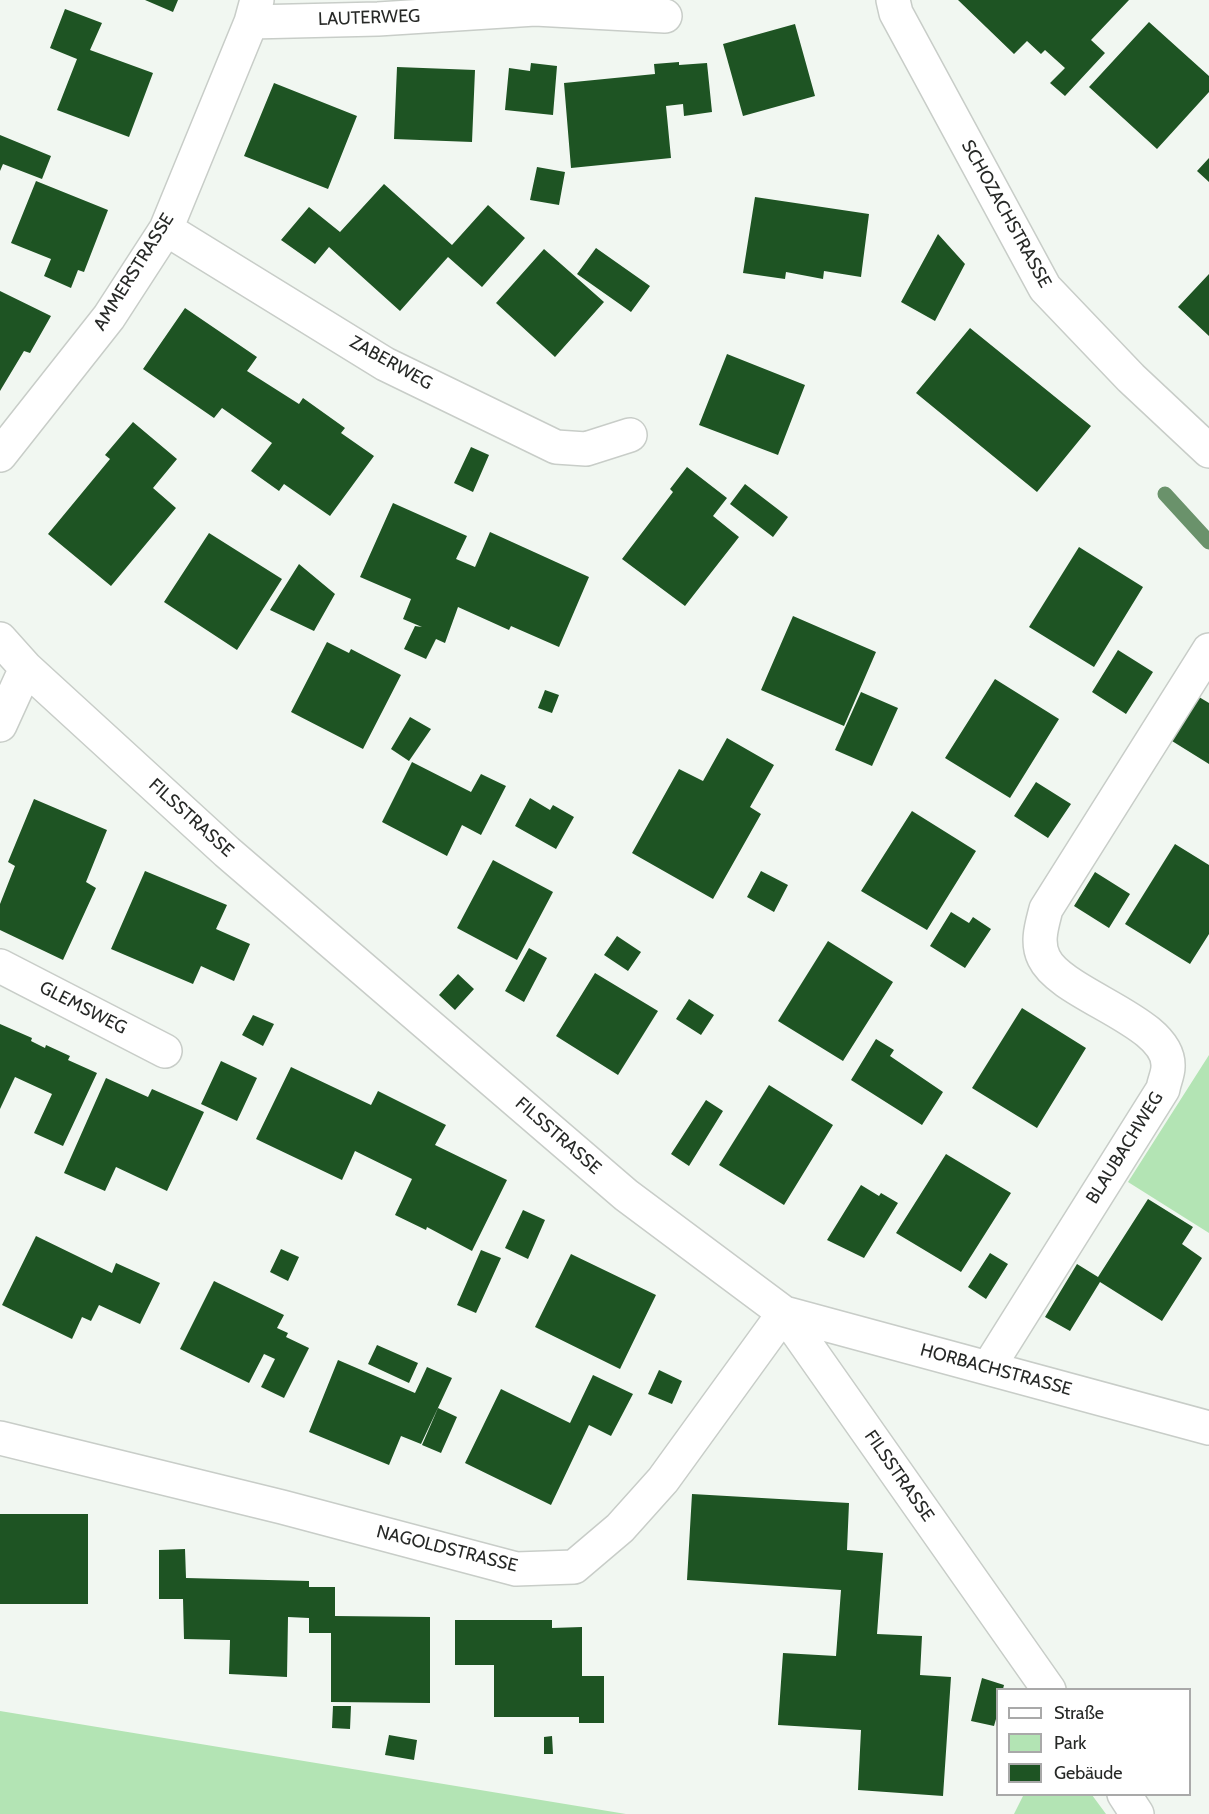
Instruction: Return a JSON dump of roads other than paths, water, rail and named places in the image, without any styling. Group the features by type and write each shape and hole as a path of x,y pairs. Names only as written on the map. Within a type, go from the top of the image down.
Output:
{"street":[{"name":"SCHOZACHSTRASSE","path":"893,0 896,13 1045,288 1131,378 1209,451"},
{"name":"LAUTERWEG","path":"254,11 378,19 535,9 666,16"},
{"name":"AMMERSTRASSE","path":"0,455 109,317 166,229 254,11"},
{"name":"ZABERWEG","path":"166,229 385,364 556,447 586,449 630,435"},
{"name":"FILSSTRASSE","path":"0,639 26,668 227,852 626,1195 784,1313 1049,1688"},
{"name":"BLAUBACHWEG","path":"988,1368 1163,1089 1168,1065 1163,1050 1142,1026 1056,975 1044,958 1039,938 1046,909 1209,650"},
{"path":"0,725 26,668"},
{"name":"GLEMSWEG","path":"0,966 165,1051"},
{"name":"HORBACHSTRASSE","path":"784,1313 1209,1428"},
{"name":"NAGOLDSTRASSE","path":"0,1438 282,1507 516,1569 574,1567 621,1528 663,1480 784,1313"},
{"path":"1125,1796 1137,1814"}],"waterway":[{"path":"1165,494 1209,542"}]}
